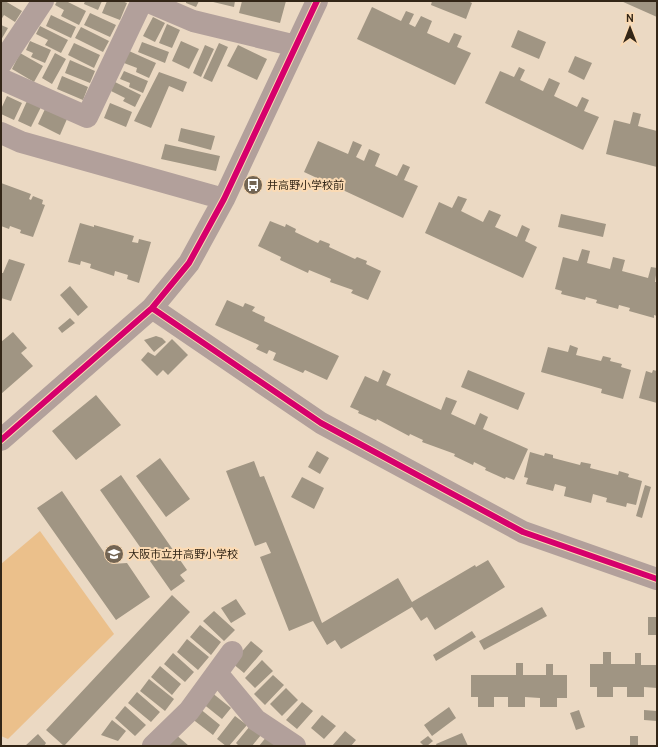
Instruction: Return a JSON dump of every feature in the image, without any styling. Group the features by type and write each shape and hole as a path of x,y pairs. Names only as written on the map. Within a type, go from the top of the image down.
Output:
{"street":[{"path":"1,64 43,1"},
{"path":"1,79 87,117 142,1"},
{"path":"146,1 193,21 296,46"},
{"path":"1,440 152,308 189,263 224,199 317,1"},
{"path":"1,133 21,142 224,199"},
{"path":"152,308 321,423 523,532 657,579"},
{"path":"153,746 189,711 232,652"},
{"path":"217,674 256,720 295,746"}],"shaded area":[{"path":"40,531 114,634 8,739 1,736 1,564"}],"building":[{"path":"1,1 5,1 22,11 15,22 4,15 1,20"},
{"path":"57,1 66,1 86,11 79,25 61,16 64,10 55,5"},
{"path":"85,1 102,1 98,10 84,4"},
{"path":"107,1 122,1 127,3 120,20 102,13"},
{"path":"186,1 199,1 196,7 186,3"},
{"path":"209,1 235,1 234,7"},
{"path":"242,1 286,1 280,23 239,13"},
{"path":"432,1 468,1 472,3 466,19 431,5"},
{"path":"621,1 657,1 657,17"},
{"path":"372,7 401,21 406,11 414,14 409,24 415,27 421,16 432,21 427,33 449,43 454,33 462,36 457,47 471,53 455,85 357,39"},
{"path":"90,13 116,25 110,37 84,25"},
{"path":"51,15 76,27 71,38 46,26"},
{"path":"153,17 165,23 155,42 143,36"},
{"path":"167,24 180,30 172,48 159,43"},
{"path":"1,25 8,28 1,40"},
{"path":"40,26 68,40 61,53 45,45 48,40 36,34"},
{"path":"81,27 109,41 103,52 75,38"},
{"path":"518,30 546,42 539,59 511,47"},
{"path":"30,41 51,50 45,63 31,57 33,53 26,50"},
{"path":"181,41 199,49 189,69 172,61"},
{"path":"142,42 169,52 165,63 138,52"},
{"path":"74,43 100,55 94,68 68,55"},
{"path":"219,43 228,47 212,82 203,78"},
{"path":"205,45 214,49 201,77 193,73"},
{"path":"238,45 267,59 257,80 227,66"},
{"path":"129,51 156,63 149,78 136,72 137,68 124,63"},
{"path":"20,53 43,66 34,82 12,69"},
{"path":"55,53 66,59 52,84 42,78"},
{"path":"575,56 592,63 584,80 568,72"},
{"path":"70,60 95,71 90,83 65,73"},
{"path":"519,67 525,70 520,80 543,91 549,78 560,83 554,96 577,107 582,97 589,100 584,111 599,117 583,150 485,103 500,71 514,77"},
{"path":"124,71 148,81 143,93 129,87 130,83 120,79"},
{"path":"159,72 187,82 183,92 169,86 151,128 134,121"},
{"path":"62,76 88,87 83,100 57,89"},
{"path":"115,82 141,95 135,107 123,101 125,98 111,91"},
{"path":"7,96 22,103 14,120 1,114 1,109"},
{"path":"27,101 41,107 31,127 18,121"},
{"path":"110,103 132,112 126,127 104,118"},
{"path":"45,109 67,119 60,135 38,124"},
{"path":"633,112 641,114 638,126 657,131 657,167 606,154 614,120 630,124"},
{"path":"181,128 215,136 211,150 178,141"},
{"path":"318,141 348,154 353,141 362,145 356,157 364,161 369,149 380,154 375,166 397,176 403,164 410,167 404,180 418,186 403,218 304,172"},
{"path":"165,144 220,156 216,171 161,159"},
{"path":"1,183 31,194 29,199 31,200 33,196 43,200 42,204 45,205 33,237 20,233 21,230 10,226 9,229 1,226"},
{"path":"458,196 467,199 461,211 483,222 489,210 501,215 495,227 517,237 522,225 530,229 525,241 537,247 523,278 425,233 439,202 452,208"},
{"path":"561,214 606,224 603,237 558,227"},
{"path":"270,221 285,227 286,224 296,229 295,232 318,243 320,240 330,244 329,247 355,259 357,257 367,261 366,264 381,271 368,300 351,293 353,290 330,282 331,279 309,270 308,273 280,260 281,257 258,246"},
{"path":"80,223 94,227 94,225 134,236 132,242 138,243 139,239 151,242 139,283 127,279 128,275 115,271 114,276 90,268 91,264 81,261 80,265 68,262"},
{"path":"582,249 590,251 587,263 610,269 613,257 625,260 622,271 648,278 651,267 657,268 655,282 657,282 657,316 654,315 654,318 629,311 630,308 619,305 618,309 596,303 597,300 586,297 585,300 561,294 562,291 555,289 563,257 578,261"},
{"path":"9,259 25,264 11,301 1,298 1,273 3,273"},
{"path":"70,286 88,307 78,316 60,295"},
{"path":"227,300 243,307 245,303 255,307 252,311 265,317 264,321 339,356 327,380 305,370 303,373 273,360 276,353 269,350 267,354 256,349 259,345 215,325"},
{"path":"70,318 75,323 62,333 58,328"},
{"path":"13,332 27,348 21,353 33,366 1,394 1,342"},
{"path":"156,336 162,338 166,342 154,352 144,340"},
{"path":"172,339 188,355 168,375 163,370 157,376 141,360 148,352 155,356"},
{"path":"570,345 578,348 576,355 601,361 603,356 611,358 610,361 622,364 621,367 631,370 623,399 601,393 602,389 541,372 548,347 568,352"},
{"path":"383,370 391,374 386,385 441,410 446,397 457,401 451,414 475,425 480,413 488,417 483,429 528,449 514,480 506,477 505,479 485,470 486,468 474,462 473,465 454,456 455,454 422,442 423,440 410,434 409,436 377,419 376,421 358,413 359,411 350,407 365,376 378,382"},
{"path":"468,370 525,393 518,410 461,387"},
{"path":"653,370 657,371 657,403 639,398 646,371 652,373"},
{"path":"96,395 121,425 76,460 52,431"},
{"path":"317,451 329,458 320,474 308,467"},
{"path":"530,452 544,456 545,453 553,455 553,458 580,465 581,462 591,464 590,468 618,475 619,471 629,474 628,477 642,481 636,505 627,503 626,507 606,502 607,498 593,494 591,503 564,496 566,487 555,484 553,491 526,484 528,478 524,477"},
{"path":"160,458 190,499 166,517 136,476"},
{"path":"254,461 260,477 264,476 322,623 398,578 412,602 475,565 476,567 488,560 505,587 435,630 427,617 421,621 412,607 341,649 335,640 327,645 313,621 289,631 260,557 271,553 266,542 255,546 226,471"},
{"path":"121,475 187,570 180,575 185,581 171,591 100,490"},
{"path":"302,477 324,488 314,509 291,497"},
{"path":"645,485 651,487 642,518 636,516"},
{"path":"62,491 112,564 127,563 150,597 116,620 37,508"},
{"path":"172,595 190,612 64,746 46,730"},
{"path":"236,599 246,614 231,623 221,608"},
{"path":"542,607 547,616 484,650 479,641"},
{"path":"214,611 235,630 224,641 203,621"},
{"path":"648,617 657,617 657,635 648,635"},
{"path":"200,625 221,642 211,655 190,637"},
{"path":"472,631 476,637 436,661 433,655"},
{"path":"187,639 209,657 198,670 177,652"},
{"path":"251,641 263,651 244,673 232,663"},
{"path":"603,652 611,652 611,664 635,664 635,653 641,653 641,665 657,665 657,688 644,687 644,697 627,697 627,687 613,687 613,697 597,697 597,687 590,687 590,664 603,664"},
{"path":"173,653 194,672 185,682 164,664"},
{"path":"262,660 273,671 255,688 245,678"},
{"path":"516,663 523,663 523,675 546,675 546,664 553,664 553,675 567,675 567,698 557,698 557,707 540,707 540,698 525,697 525,707 508,707 508,697 494,697 494,707 478,707 478,697 471,697 471,675 516,675"},
{"path":"160,666 181,684 172,695 151,677"},
{"path":"273,675 284,685 265,705 254,694"},
{"path":"149,679 174,699 165,711 140,691"},
{"path":"286,688 298,700 282,716 270,704"},
{"path":"137,692 160,712 151,722 128,703"},
{"path":"211,692 231,708 222,719 202,703"},
{"path":"302,702 313,711 297,729 286,720"},
{"path":"125,706 146,725 135,736 115,718"},
{"path":"449,707 456,718 432,736 424,725"},
{"path":"199,708 220,725 213,735 191,718"},
{"path":"579,710 585,727 576,730 570,713"},
{"path":"644,710 657,711 657,721 644,720"},
{"path":"322,715 336,726 324,739 311,728"},
{"path":"235,716 247,725 229,746 226,746 217,739"},
{"path":"112,720 126,731 118,741 101,735"},
{"path":"250,726 261,735 252,746 239,746 236,743"},
{"path":"345,731 356,740 351,746 332,746"},
{"path":"174,733 189,746 167,746"},
{"path":"462,733 468,746 437,746 436,744"},
{"path":"38,734 46,743 44,746 25,746"},
{"path":"267,736 277,743 274,746 259,746"},
{"path":"428,736 433,741 427,746 424,746 420,742"},
{"path":"630,736 638,736 638,746 630,746"}],"cycle path":[{"path":"1,440 152,308 189,263 224,199 317,1"},
{"path":"152,308 321,423 523,532 657,579"}],"place":[{"name":"井高野小学校前","path":"253,185"},
{"name":"大阪市立井高野小学校","path":"114,554"}]}
